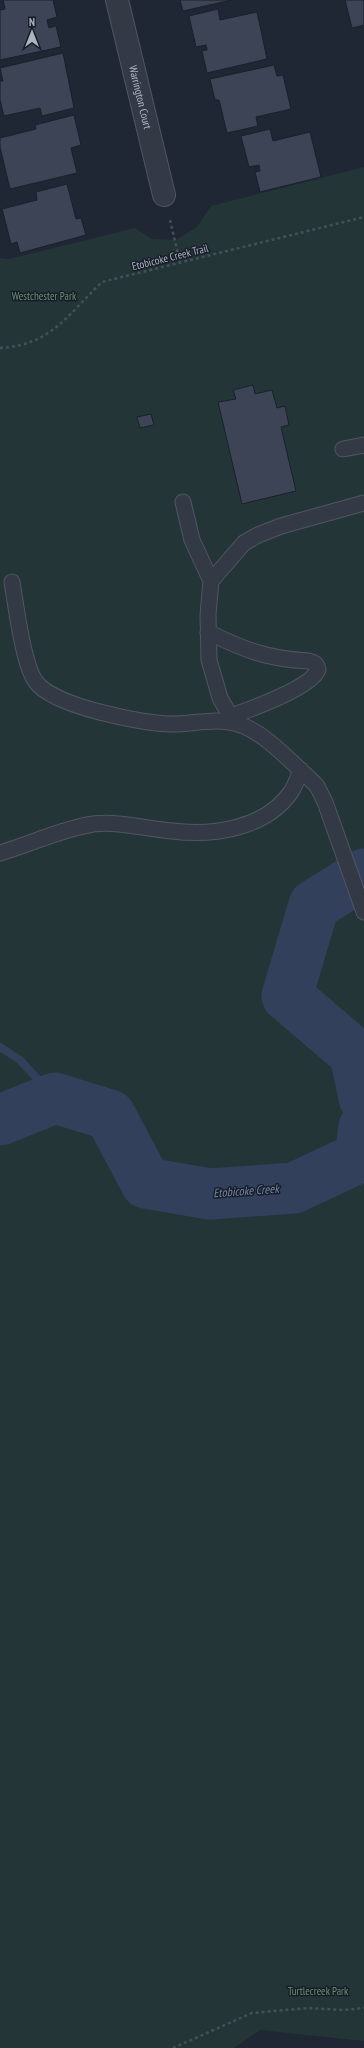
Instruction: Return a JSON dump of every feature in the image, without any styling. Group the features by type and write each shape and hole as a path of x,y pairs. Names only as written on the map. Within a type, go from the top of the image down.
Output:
{"street":[{"name":"Warrington Court","path":"117,0 164,195"}],"lane":[{"path":"343,449 364,446"},
{"path":"184,502 192,540 211,581 208,605 210,660 217,689 224,705 236,720 257,734 301,770 317,786 331,818 364,912"},
{"path":"211,581 244,543 258,535 281,526 364,503"},
{"path":"12,582 29,666 36,682 48,692 105,713 139,721 182,724 236,720 288,692 314,676 318,670 318,667 314,663 309,661 274,658 250,651 208,632"},
{"path":"0,853 93,824 119,824 191,833 225,831 252,822 278,805 290,793 301,770"}],"path":[{"path":"164,195 180,262"},
{"name":"Etobicoke Creek Trail","path":"0,348 17,347 40,339 62,324 102,282 364,217"},
{"path":"173,2048 252,2013 308,2008 343,2010 364,2008"}],"green space":[{"path":"364,167 364,2041 260,2030 234,2048 0,2048 0,258 9,259 135,228 152,239 176,240 197,227 211,206"}],"building":[{"path":"3,0 53,0 57,17 47,20 49,28 56,26 61,47 0,60 0,10 5,9"},
{"path":"180,0 232,0 183,11"},
{"path":"345,0 364,0 364,25 352,28"},
{"path":"218,9 220,20 257,12 267,59 207,73 202,51 207,50 206,45 196,47 189,16"},
{"path":"63,53 74,108 42,116 40,108 4,116 0,100 0,81 3,81 0,68"},
{"path":"274,65 277,76 283,75 291,109 256,117 258,126 227,133 219,100 215,100 210,79"},
{"path":"74,115 81,145 71,148 77,173 10,189 0,147 0,138 36,129 35,125"},
{"path":"270,129 273,141 310,132 321,177 260,192 255,172 260,171 259,165 249,167 241,136"},
{"path":"67,184 76,219 81,218 86,235 20,253 17,242 11,244 2,209 37,200 36,192"},
{"path":"253,385 255,394 272,390 277,408 285,406 289,425 281,427 296,491 242,504 218,402 236,399 233,390"},
{"path":"151,414 154,425 140,428 137,417"}],"waterway":[{"name":"Etobicoke Creek","path":"364,874 314,905 287,996 355,1054 364,1098"},
{"path":"0,1047 20,1060 55,1098"},
{"name":"Etobicoke Creek","path":"0,1120 55,1098 110,1115 146,1183 210,1194 294,1188 360,1157 364,1127"}],"park label":[{"name":"Westchester Park","path":"44,296"},
{"name":"Turtlecreek Park","path":"318,1991"}]}
